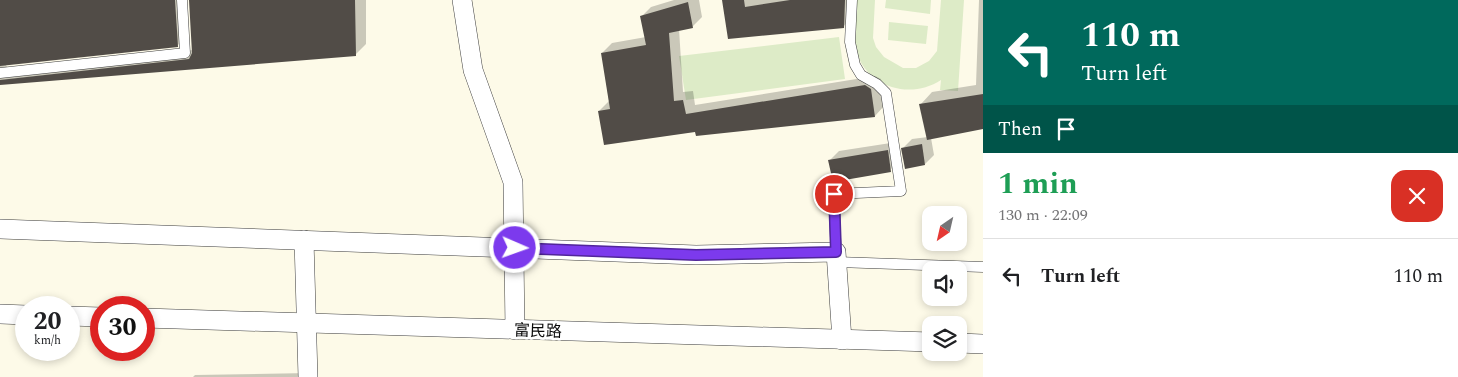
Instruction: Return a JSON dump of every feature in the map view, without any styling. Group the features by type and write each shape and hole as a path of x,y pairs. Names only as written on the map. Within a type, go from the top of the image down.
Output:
{"street":[{"path":"462,0 473,70 513,182 515,330"},
{"path":"0,229 696,255 837,257 842,340"},
{"path":"304,240 308,377"},
{"path":"0,314 15,315"},
{"name":"富民路","path":"155,318 922,342"},
{"path":"967,343 983,344"}],"lane":[{"path":"0,73 185,53 182,0"},
{"path":"852,0 850,42 855,64 861,75 877,84 886,93 901,192 834,194 837,257 983,267"}],"green space":[{"path":"856,0 875,0 873,38 876,47 884,57 903,68 916,68 929,61 937,51 941,0 964,0 958,91 940,90 941,80 929,86 916,89 891,87 869,74 861,63 856,50 854,32"},
{"path":"886,0 931,0 930,14 885,8"},
{"path":"889,22 928,26 926,44 888,40"},
{"path":"839,37 845,79 686,100 679,56"}],"building":[{"path":"0,0 175,0 178,47 0,66"},
{"path":"189,0 355,0 356,56 0,85 0,80 189,59 192,53"},
{"path":"722,0 744,0 745,7 790,0 845,0 844,28 728,39"},
{"path":"688,2 693,28 669,33 674,101 683,100 686,114 865,85 871,89 875,117 696,136 695,132 604,145 598,111 610,109 601,53 646,45 640,16"},
{"path":"983,94 983,129 927,140 919,104"},
{"path":"922,144 925,165 905,169 901,148"},
{"path":"888,150 891,172 833,182 828,160"}],"route":[{"path":"515,248 696,255 836,252 834,194"}]}
